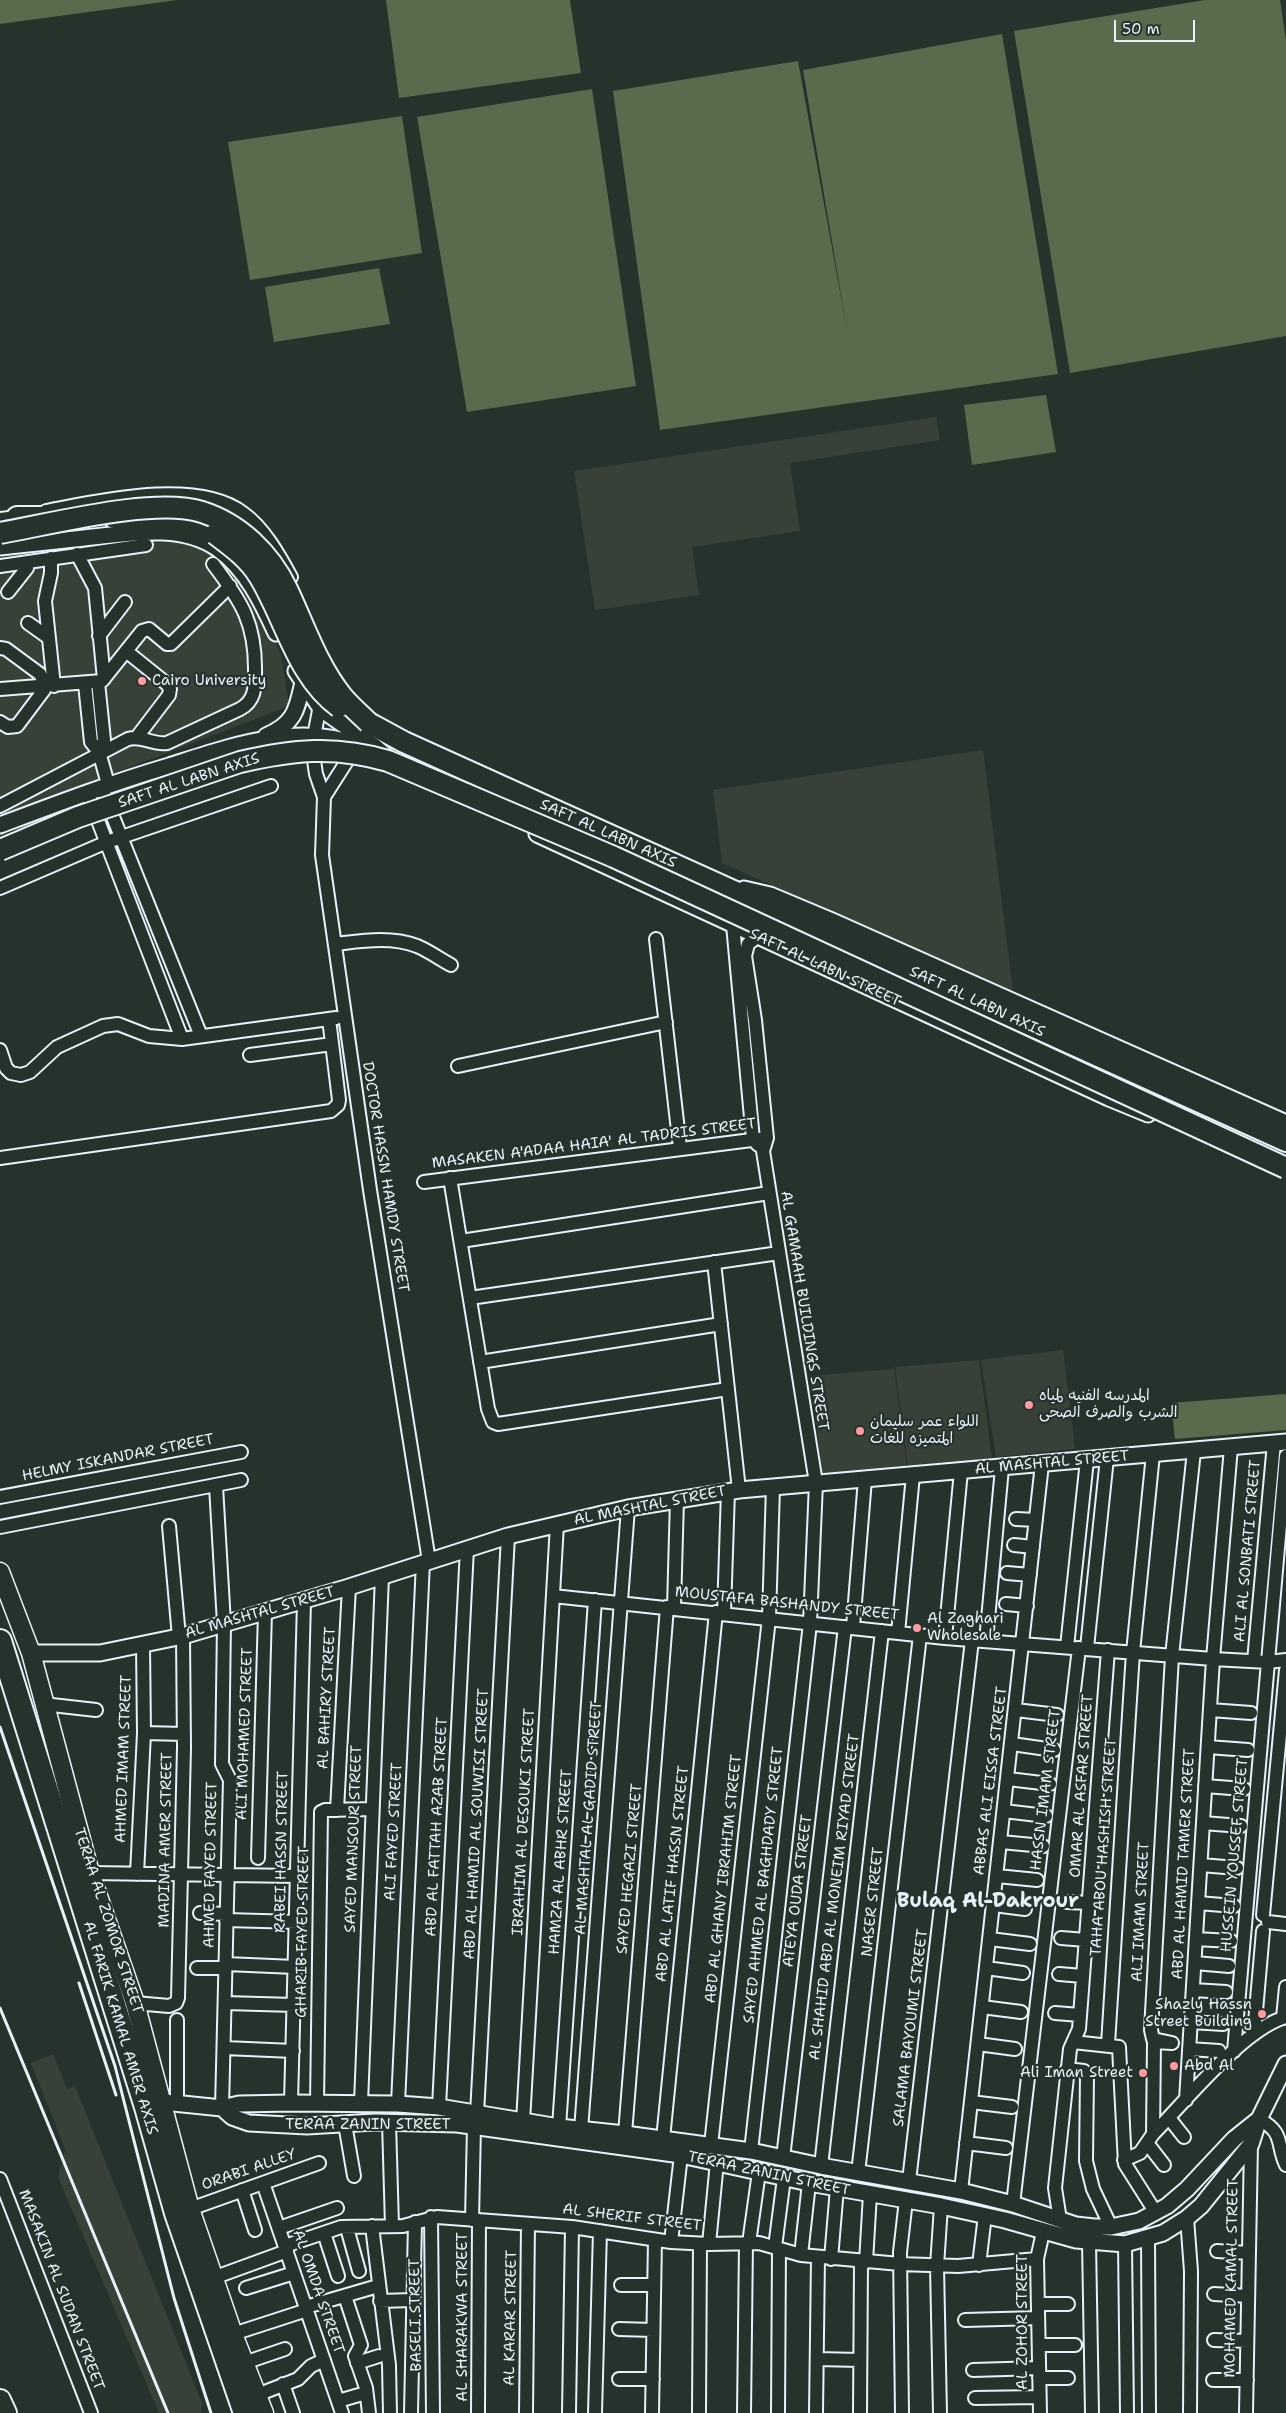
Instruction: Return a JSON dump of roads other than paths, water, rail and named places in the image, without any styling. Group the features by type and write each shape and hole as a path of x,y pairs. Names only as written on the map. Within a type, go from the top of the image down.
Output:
{"highway":[{"name":"AL FARIK KAMAL AMER AXIS","path":"0,1641 143,2098 162,2170 251,2404"},
{"name":"AL FARIK KAMAL AMER AXIS","path":"0,1680 130,2092 165,2217 235,2413"}],"main road":[{"name":"SAFT AL LABN AXIS","path":"0,533 157,508 194,511 213,516 237,530 259,547 274,566 323,667 343,697 369,723 404,742 1286,1142"},
{"path":"9,518 166,520 200,527 208,537 232,546 258,575 298,655 324,693 349,714 369,723"},
{"name":"SAFT AL LABN AXIS","path":"0,850 78,817 240,762 267,756 314,750 345,751 371,756 388,761 614,856 1286,1168"},
{"name":"TERAA AL ZOMOR STREET","path":"0,1572 30,1653 90,1873 170,2103 190,2209 232,2334 244,2363 251,2404 264,2413"},
{"path":"0,2400 6,2413"}],"street":[{"name":"DOCTOR HASSN HAMDY STREET","path":"9,518 142,496 188,495 216,500 237,509 256,524 280,557 302,603 320,683 321,708 314,736 313,761 324,797 322,855 426,1561"},
{"path":"0,547 159,532 208,537"},
{"name":"SAFT AL LABN STREET","path":"208,537 244,575 256,592 303,682 321,708 415,777 757,937 1109,1098 1189,1130 1286,1163"},
{"path":"0,566 146,545"},
{"path":"77,554 94,584 99,636 104,740 100,752 105,786 121,837 201,1036"},
{"path":"0,722 8,727 17,726 49,687 49,638 45,601 51,573 51,558"},
{"path":"8,592 27,568 28,562"},
{"path":"0,806 100,752 128,740 137,738 155,743 167,743 240,709 250,702 255,688 254,639 245,611 230,586 213,564"},
{"path":"0,690 85,684 101,681 145,629 167,644 171,644 230,586"},
{"path":"99,636 125,602"},
{"path":"28,623 49,638"},
{"path":"0,826 86,792 253,740 282,728 289,722 297,709 312,644"},
{"path":"0,648 6,649 40,674 49,687"},
{"path":"126,650 167,684 170,689 169,696 137,738"},
{"path":"85,684 91,742 100,752"},
{"name":"SAFT AL LABN STREET","path":"253,740 314,736 376,749"},
{"name":"DOCTOR HASSN HAMDY STREET","path":"324,797 332,782 359,744"},
{"path":"0,888 106,842 271,786"},
{"path":"86,792 182,1039"},
{"path":"722,886 746,889 788,902 1286,1123"},
{"path":"733,925 753,1139 763,1151"},
{"name":"AL GAMAAH BUILDINGS STREET","path":"757,937 748,944 745,956 755,1020 767,1138 763,1151 815,1479 810,1622"},
{"path":"335,944 380,939 399,941 418,946 451,965"},
{"path":"656,939 680,1148"},
{"path":"0,1050 6,1068 11,1073 21,1075 30,1072 57,1047 103,1026 118,1024 149,1036 182,1039 345,1017"},
{"path":"0,1158 331,1111 338,1105 339,1100 328,1019"},
{"path":"458,1066 666,1022"},
{"path":"250,1055 332,1044"},
{"name":"MASAKEN A'ADAA HAIA' AL TADRIS STREET","path":"424,1182 767,1138"},
{"path":"450,1178 480,1362 490,1417 493,1422 498,1424 728,1389"},
{"path":"461,1241 769,1193"},
{"path":"470,1298 778,1253"},
{"name":"ABD AL LATIF HASSN STREET","path":"663,2139 733,1491 728,1389 714,1262"},
{"path":"480,1362 721,1324"},
{"name":"AL MASHTAL STREET","path":"30,1653 100,1653 181,1636 349,1587 508,1536 628,1508 677,1499 772,1487 815,1479 865,1479 1280,1443"},
{"name":"ALI AL SONBATI STREET","path":"1254,1661 1280,1443"},
{"name":"ABD AL HAMID TAMER STREET","path":"1186,2100 1213,1659 1231,1447"},
{"path":"1172,1656 1194,1450"},
{"name":"HELMY ISKANDAR STREET","path":"0,1497 241,1452"},
{"name":"TAHA ABOU HASHISH STREET","path":"1108,2044 1133,1652 1153,1454"},
{"name":"HUSSEIN YOUSSEF STREET","path":"1234,2051 1286,1456"},
{"path":"1078,1648 1107,1458"},
{"path":"1078,1648 1087,1460"},
{"name":"ABBAS ALI EISSA STREET","path":"961,2191 1024,1643 1042,1464"},
{"path":"986,1641 1002,1468"},
{"path":"945,1638 961,1471"},
{"path":"898,1633 913,1475"},
{"name":"ATEYA OUDA STREET","path":"782,2158 849,1627 865,1479"},
{"path":"0,1527 241,1480"},
{"name":"AHMED FAYED STREET","path":"216,1486 224,1624 222,1764 230,1780 225,2048 222,2108"},
{"name":"ABD AL GHANY IBRAHIM STREET","path":"711,2145 769,1618 772,1487"},
{"name":"SAYED HEGAZI STREET","path":"625,2134 670,1607 677,1499"},
{"name":"AL MASHTAL AL GADID STREET","path":"581,2130 628,1508"},
{"path":"1016,1519 1036,1520"},
{"name":"IBRAHIM AL DESOUKI STREET","path":"523,2122 557,1524"},
{"name":"MADINA AMER STREET","path":"134,2003 169,2006 176,2003 184,1734 181,1636 169,1526"},
{"name":"ABD AL HAMID AL SOUWISI STREET","path":"476,2220 476,2120 508,1536"},
{"path":"1014,1545 1033,1547"},
{"name":"ABD AL FATTAH AZAB STREET","path":"439,2107 467,1548"},
{"name":"ALI FAYED STREET","path":"398,2104 426,1561"},
{"path":"1007,1573 1030,1575"},
{"name":"SAYED MANSOUR STREET","path":"361,2104 371,1809 382,1576"},
{"name":"AL BAHIRY STREET","path":"337,1810 349,1587"},
{"name":"MOUSTAFA BASHANDY STREET","path":"553,1596 720,1612 945,1638 1213,1659 1268,1662 1286,1660"},
{"name":"RABEI HASSN STREET","path":"291,2103 298,1922 297,1876 304,1600"},
{"name":"HAMZA AL ABHR STREET","path":"559,2127 595,1600"},
{"path":"1006,1604 1027,1606"},
{"name":"ALI MOHAMED STREET","path":"258,1858 265,1612"},
{"name":"SAYED AHMED AL BAGHDADY STREET","path":"751,2151 810,1622"},
{"name":"AL SHAHID ABD AL MONEIM RIYAD STREET","path":"820,2166 882,1631"},
{"name":"NASER STREET","path":"858,2173 920,1635"},
{"name":"SALAMA BAYOUMI STREET","path":"909,2181 972,1640"},
{"name":"AHMED IMAM STREET","path":"136,1874 144,1733 143,1645"},
{"name":"HASSN IMAM STREET","path":"1013,2204 1078,1648"},
{"name":"OMAR AL ASFAR STREET","path":"1060,2220 1055,2188 1070,2049 1077,2034 1080,2015 1108,1650"},
{"name":"ALI IMAM STREET","path":"1172,1656 1151,2030 1153,2040 1172,2043"},
{"path":"1254,2034 1286,1670"},
{"path":"43,1704 96,1710"},
{"path":"1016,1710 1057,1715"},
{"path":"1210,1710 1251,1713"},
{"path":"144,1733 184,1734"},
{"path":"1012,1744 1054,1750"},
{"path":"1208,1747 1248,1750"},
{"path":"1008,1779 1050,1784"},
{"path":"1205,1786 1244,1789"},
{"path":"337,1810 371,1809"},
{"name":"GHARIB FAYED STREET","path":"317,2104 321,1814 323,1810 337,1810"},
{"path":"1004,1811 1046,1816"},
{"path":"1203,1823 1241,1826"},
{"path":"1001,1842 1043,1846"},
{"path":"1201,1865 1237,1868"},
{"path":"90,1873 297,1876"},
{"path":"997,1876 1037,1880"},
{"path":"1067,1902 1089,1903"},
{"path":"1198,1903 1234,1906"},
{"path":"994,1905 1025,1909"},
{"path":"200,1913 226,1917 298,1922"},
{"path":"1265,1923 1286,1924"},
{"path":"1061,1938 1086,1940"},
{"path":"990,1939 1030,1944"},
{"path":"1196,1939 1231,1941"},
{"path":"1195,1964 1229,1966"},
{"path":"197,1968 226,1966 295,1967"},
{"path":"986,1968 1023,1973"},
{"path":"1059,1974 1083,1976"},
{"path":"1124,2160 1140,2153 1150,2138 1234,2051 1254,2034 1285,2018 1286,1987"},
{"path":"1193,1990 1226,1992"},
{"path":"225,2003 294,2005"},
{"path":"982,2007 1021,2012"},
{"path":"1055,2013 1080,2015"},
{"path":"170,2103 177,2020"},
{"path":"1191,2022 1223,2024"},
{"path":"1073,2042 1117,2045 1119,2048 1124,2160 1129,2172 1156,2213"},
{"path":"1164,2165 1150,2138 1154,2042 1219,2051"},
{"path":"978,2044 1015,2049"},
{"path":"225,2048 293,2051"},
{"name":"TERAA ZANIN STREET","path":"170,2103 222,2108 250,2104 291,2103 398,2104 439,2107 476,2120 717,2162 809,2183 942,2206 1089,2242 1125,2244 1148,2239 1163,2233 1187,2218 1201,2206 1251,2144 1259,2119 1286,2064"},
{"path":"1068,2069 1084,2070 1087,2074 1086,2161 1093,2189 1111,2227"},
{"path":"971,2102 1012,2107"},
{"name":"TERAA ZANIN STREET","path":"222,2108 232,2117 249,2124 307,2126 476,2120 523,2122 711,2145 961,2191 1013,2204 1076,2225 1111,2227 1139,2221 1156,2213 1178,2198 1234,2138 1259,2119"},
{"path":"1169,2118 1184,2137"},
{"path":"1259,2119 1270,2126 1278,2136 1286,2165"},
{"path":"389,2122 392,2226"},
{"path":"345,2124 354,2176"},
{"path":"966,2143 1006,2148"},
{"name":"MOHAMED KAMAL STREET","path":"1246,2413 1251,2144"},
{"path":"671,2242 681,2156"},
{"path":"699,2413 705,2244 717,2162"},
{"name":"ORABI ALLEY","path":"190,2209 319,2163"},
{"path":"744,2413 748,2243 759,2172"},
{"path":"778,2413 777,2248 784,2178"},
{"name":"MASAKIN AL SUDAN STREET","path":"0,2179 91,2413"},
{"name":"AL OMDA STREET","path":"263,2183 340,2407"},
{"path":"801,2256 809,2183"},
{"path":"831,2259 837,2188"},
{"path":"242,2190 255,2230"},
{"path":"860,2413 863,2262 870,2194"},
{"path":"902,2413 900,2246 906,2200"},
{"path":"940,2413 937,2266 942,2206"},
{"path":"279,2228 337,2208"},
{"path":"979,2265 985,2215"},
{"name":"AL SHERIF STREET","path":"214,2278 324,2233 347,2228 392,2226 431,2217 572,2227 671,2242 705,2244 748,2243 777,2248 801,2256 863,2262 937,2266 979,2265 1037,2259"},
{"name":"BASELI STREET","path":"431,2217 433,2413"},
{"path":"1187,2218 1191,2271 1190,2413"},
{"name":"AL SHARAKWA STREET","path":"476,2220 478,2413"},
{"path":"411,2413 415,2222"},
{"name":"AL KARAR STREET","path":"526,2413 528,2224"},
{"path":"372,2226 389,2365 390,2413"},
{"path":"569,2413 572,2227"},
{"path":"347,2228 359,2271"},
{"path":"595,2413 600,2231"},
{"name":"AL ZOHOR STREET","path":"1040,2413 1037,2259 1043,2232"},
{"path":"324,2233 338,2276"},
{"path":"1148,2239 1149,2413"},
{"path":"652,2413 655,2240"},
{"path":"1089,2242 1092,2413"},
{"path":"1125,2244 1127,2413"},
{"path":"1217,2251 1249,2252"},
{"path":"816,2413 818,2258"},
{"path":"246,2288 294,2273"},
{"path":"621,2285 654,2285"},
{"path":"232,2334 378,2286"},
{"path":"1214,2294 1248,2296"},
{"path":"345,2296 361,2345 355,2354 366,2393 369,2413"},
{"path":"380,2301 413,2300"},
{"path":"1038,2304 1068,2304"},
{"path":"965,2320 1038,2318"},
{"path":"618,2329 654,2330"},
{"path":"1214,2340 1247,2342"},
{"path":"1039,2345 1075,2345"},
{"path":"244,2363 285,2349"},
{"path":"358,2363 379,2356"},
{"path":"817,2359 860,2360"},
{"path":"251,2404 283,2384 298,2379 310,2366 324,2360"},
{"path":"973,2370 1039,2373 1068,2378"},
{"path":"619,2378 653,2379"},
{"path":"1214,2380 1247,2380"},
{"path":"283,2384 293,2413"},
{"path":"340,2407 366,2393"},
{"path":"975,2398 1039,2397"}],"railway":[{"path":"0,1727 115,2066 174,2298 211,2413"},
{"path":"79,1983 116,2095"},
{"path":"0,2008 168,2413"}],"place":[{"name":"Cairo University","path":"142,681"},
{"name":"المدرسه الفنيه لمياه الشرب والصرف الصحى","path":"1029,1405"},
{"name":"اللواء عمر سليمان المتميزه للغات","path":"860,1431"},
{"name":"Al Zaghari Wholesale","path":"917,1628"},
{"name":"Shazly Hassn Street Building","path":"1262,2014"},
{"name":"Abd Al","path":"1174,2066"},
{"name":"Ali Iman Street","path":"1143,2073"}],"district":[{"name":"Bulaq Al-Dakrour","path":"988,1902"}]}
